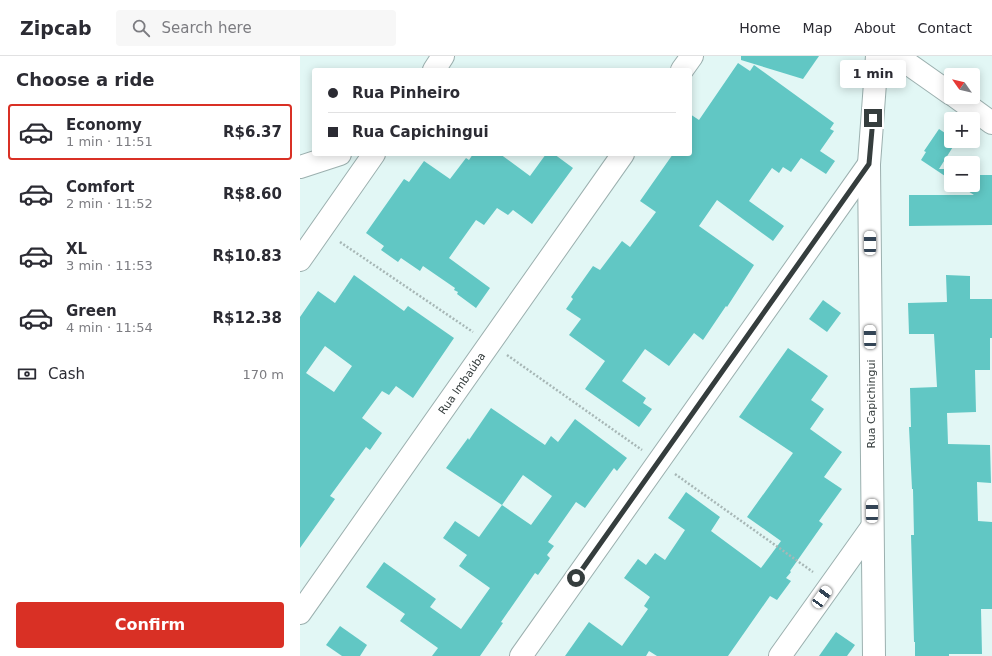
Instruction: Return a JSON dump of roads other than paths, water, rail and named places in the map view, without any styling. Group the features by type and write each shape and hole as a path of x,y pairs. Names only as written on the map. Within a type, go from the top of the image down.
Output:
{"street":[{"path":"435,68 444,56"},
{"path":"683,68 692,56"},
{"name":"Rua Capichingui","path":"874,656 869,164 877,56"},
{"path":"897,56 944,89"},
{"path":"966,104 992,123"},
{"path":"300,168 334,156"},
{"path":"300,260 373,156"},
{"name":"Rua Imbaúba","path":"300,613 622,156"},
{"path":"521,656 869,164"},
{"path":"780,656 872,527"}]}
